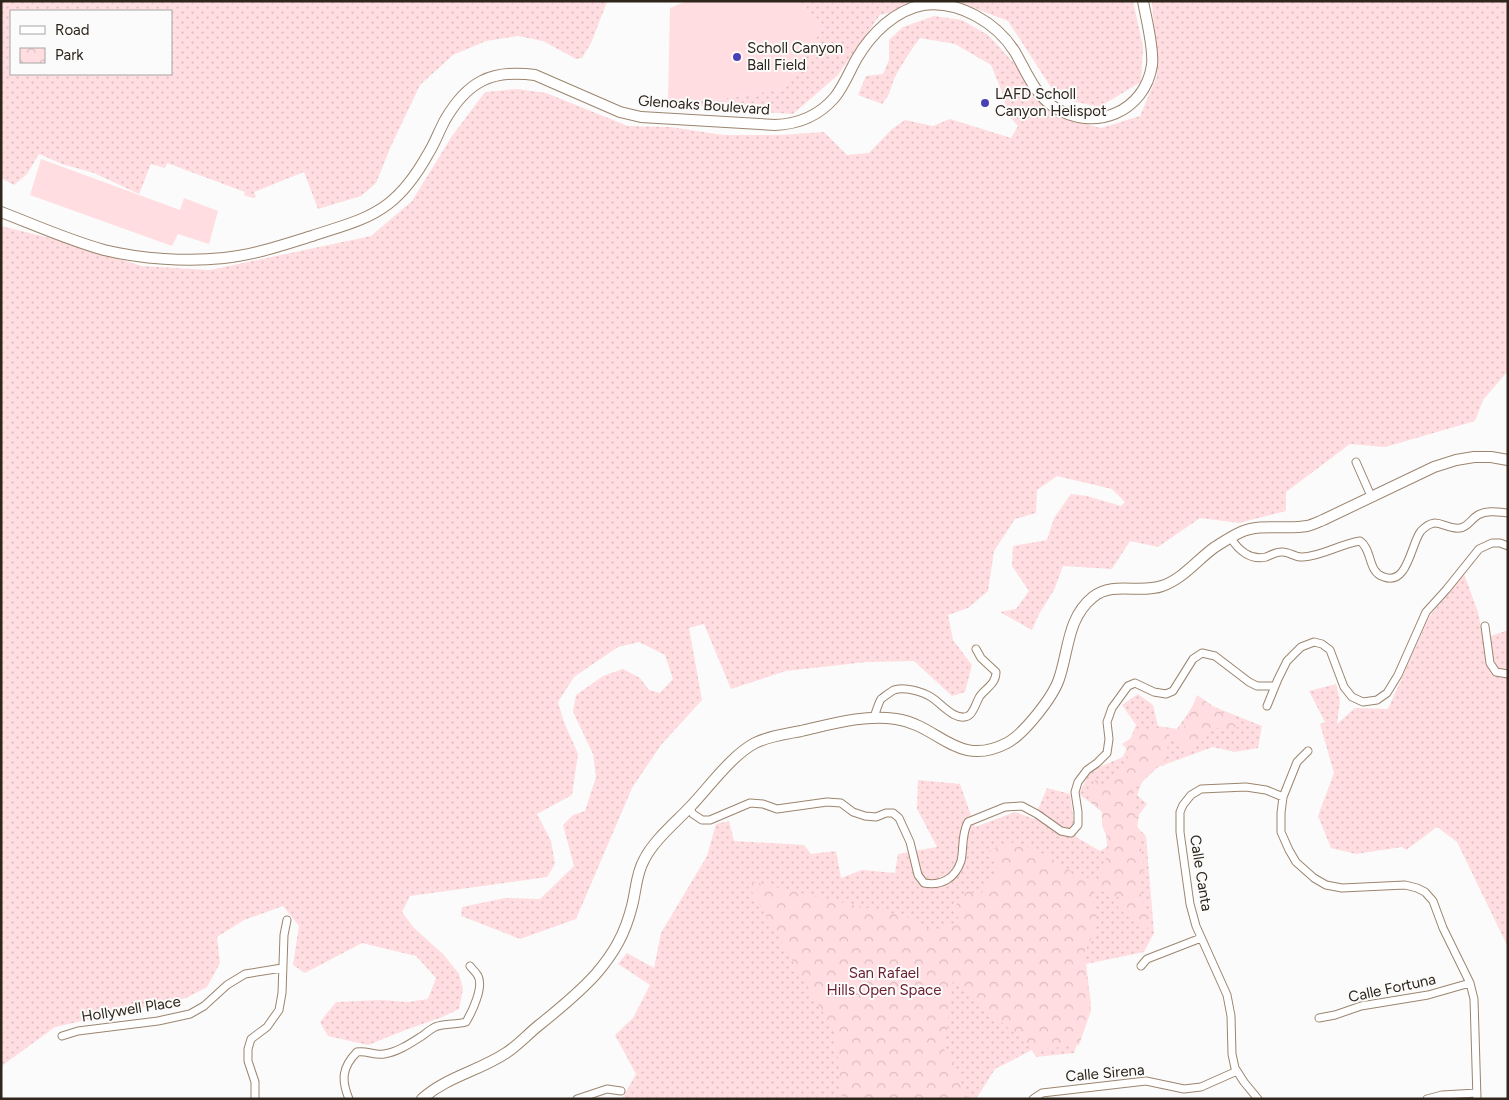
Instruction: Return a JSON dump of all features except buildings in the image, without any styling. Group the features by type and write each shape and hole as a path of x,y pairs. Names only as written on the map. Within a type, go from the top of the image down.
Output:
{"street":[{"name":"Glenoaks Boulevard","path":"1,212 65,238 124,254 153,258 193,259 225,258 255,253 360,220 377,212 390,202 415,176 445,120 466,91 489,78 505,74 522,73 535,75 620,112 641,117 775,125 791,124 816,114 836,96 866,44 886,23 910,9 923,5 955,5 970,11 992,27 1014,50 1035,87 1045,100 1054,107 1086,118 1109,116 1131,105 1145,87 1150,76 1152,62 1143,1"},
{"path":"422,1099 445,1082 486,1064 507,1052 558,1010 594,976 617,947 626,929 633,904 637,878 644,860 660,838 741,754 755,743 769,738 874,717 895,718 907,721 960,749 975,751 992,750 1009,742 1021,733 1053,692 1060,678 1074,621 1094,595 1117,588 1151,589 1162,586 1172,582 1215,547 1246,530 1308,526 1371,496 1456,460 1491,457 1508,460"},
{"path":"1356,462 1371,496"},
{"path":"1231,538 1239,549 1250,556 1257,557 1265,557 1283,552 1300,558 1360,541 1364,544 1373,569 1382,577 1389,578 1397,576 1405,569 1419,534 1426,526 1442,523 1457,528 1465,527 1477,515 1493,511 1508,513"},
{"path":"1267,706 1287,661 1301,647 1314,642 1322,644 1330,650 1344,687 1352,697 1363,702 1377,700 1387,693 1398,675 1426,612 1479,549 1492,543 1508,546"},
{"path":"1485,626 1491,666 1496,672 1508,674"},
{"path":"874,717 880,700 895,690 904,689 930,696 952,714 966,717 970,714 982,693 993,684 996,676 996,672 981,658 976,649"},
{"path":"689,808 693,814 702,820 710,820 750,803 763,804 777,809 827,802 841,803 853,812 865,816 893,813 899,818 910,842 918,875 924,883 935,884 946,881 955,873 960,861 963,831 968,822 1005,807 1022,806 1061,831 1071,832 1078,826 1075,792 1078,782 1087,770 1097,764 1107,753 1109,739 1106,722 1112,708 1128,686 1135,683 1154,692 1166,694 1173,691 1193,658 1202,653 1214,656 1249,682 1258,686 1275,686"},
{"path":"1308,751 1298,762 1283,797 1281,813 1281,832 1288,850 1296,862 1314,878 1326,885 1342,888 1406,885 1426,892 1433,901 1443,928 1470,983 1474,999 1477,1096 1442,1095 1427,1099"},
{"name":"Calle Canta","path":"1258,1099 1237,1071 1232,1054 1231,1016 1227,995 1196,926 1188,895 1180,832 1180,812 1191,794 1201,789 1246,787 1266,790 1283,797"},
{"path":"255,1099 255,1082 248,1062 248,1049 251,1039 266,1027 279,1010 282,992 284,935 287,920"},
{"path":"1141,966 1147,959 1201,938"},
{"path":"349,1099 344,1084 344,1071 357,1052 362,1051 382,1055 393,1052 434,1028 444,1024 466,1022 472,1011 480,986 478,976 470,966"},
{"name":"Hollywell Place","path":"62,1036 81,1031 158,1021 190,1014 204,1006 227,986 246,974 282,968"},
{"name":"Calle Fortuna","path":"1319,1018 1335,1015 1361,1006 1428,995 1470,983"},
{"name":"Calle Sirena","path":"1033,1099 1042,1094 1146,1081 1184,1089 1201,1087 1237,1071"},
{"path":"577,1099 607,1089 621,1091"}],"green space":[{"path":"1,1 607,1 591,43 582,58 576,59 543,41 518,36 486,41 453,55 420,85 376,183 361,196 318,209 304,172 254,192 256,197 253,198 244,195 245,192 167,163 165,168 151,164 139,194 94,173 62,164 39,154 27,174 14,185 1,178"},
{"name":"Scholl Canyon Ball Field","path":"687,1 799,1 824,26 783,89 714,100 668,102 670,8"},
{"path":"799,1 935,1 880,15 838,75 793,114 727,110 668,102 714,100 783,89 824,26"},
{"path":"956,1 1133,1 1143,47 1141,82 1099,107 1058,98 1008,21"},
{"path":"1152,1 1508,1 1508,371 1483,400 1475,421 1385,447 1350,444 1286,492 1286,511 1239,523 1200,518 1158,547 1130,541 1112,569 1063,566 1054,590 1039,614 1032,630 1000,612 1016,609 1029,591 1012,566 1013,546 1047,540 1054,518 1071,494 1087,496 1121,506 1125,502 1112,489 1057,476 1037,490 1036,513 1015,519 994,551 988,591 968,608 948,615 953,640 972,665 965,692 952,696 914,661 866,662 786,671 731,689 704,624 689,628 702,700 661,745 632,788 576,919 520,939 461,916 462,907 505,898 540,899 574,866 563,825 573,815 585,811 596,777 593,754 573,712 576,695 603,676 623,669 640,678 649,690 660,693 673,679 665,655 639,642 618,647 574,677 558,702 564,722 578,754 572,795 537,814 551,841 555,864 547,877 410,896 402,912 414,928 444,955 459,974 463,989 459,1009 368,1045 328,1036 320,1022 336,1002 381,1000 408,1002 428,999 436,978 416,956 362,943 305,973 293,965 299,926 283,906 244,920 217,937 220,963 207,987 186,998 55,1027 3,1065 1,1070 1,226 54,239 142,266 210,270 371,236 412,201 452,136 485,92 517,89 546,93 628,126 671,127 723,135 778,135 824,132 847,155 869,153 892,129 905,120 933,126 950,119 1011,138 1018,126 1008,115 1002,92 991,65 955,44 920,38 907,56 882,104 858,95 866,76 883,74 889,60 889,40 903,27 934,16 962,20 988,35 1014,63 1034,92 1056,116 1101,128 1140,116 1157,76"},
{"path":"41,159 180,210 184,198 218,211 209,244 178,234 172,246 30,195"},
{"path":"1464,574 1478,612 1483,639 1508,630 1508,947 1457,842 1437,827 1406,850 1402,847 1356,854 1331,848 1318,816 1334,773 1320,724 1325,722 1309,691 1336,684 1340,701 1337,724 1355,708 1388,709 1429,617"},
{"path":"1138,694 1153,705 1158,726 1177,729 1197,700 1262,726 1258,748 1235,752 1213,747 1158,767 1142,782 1137,795 1147,804 1139,815 1137,827 1146,836 1154,933 1144,952 1086,964 1091,1004 1074,1053 1036,1057 1032,1050 995,1069 976,1099 622,1099 636,1074 615,1035 633,1018 650,985 618,964 627,953 654,968 661,933 707,856 716,824 729,821 734,841 804,845 811,854 836,851 841,878 862,870 895,873 898,854 937,847 917,809 918,780 960,784 975,827 1015,812 1034,819 1047,788 1070,794 1076,837 1100,851 1107,847 1105,814 1079,794 1090,771 1123,757 1136,725 1122,705"},
{"name":"San Rafael Hills Open Space","path":"1197,695 1243,727 1215,728 1189,751 1170,733 1164,767 1161,762 1147,772 1150,773 1138,780 1132,793 1144,868 1139,888 1151,927 1143,929 1118,908 1121,898 1090,887 1098,924 1083,955 1091,1011 1079,1045 1034,1050 953,980 944,1054 952,1056 967,1099 842,1099 835,1033 745,880 907,917 933,931 938,931 947,922 959,925 956,905 967,890 981,897 988,883 1000,874 989,851 1001,845 1016,842 1048,856 1080,877 1102,880 1102,866 1111,848 1102,825 1102,812 1093,802 1090,794 1093,783 1096,779 1102,785 1118,772 1128,755 1127,750 1122,744 1142,731 1159,728 1183,730"}],"place":[{"name":"Scholl Canyon Ball Field","path":"737,57"},
{"name":"LAFD Scholl Canyon Helispot","path":"985,103"}]}
